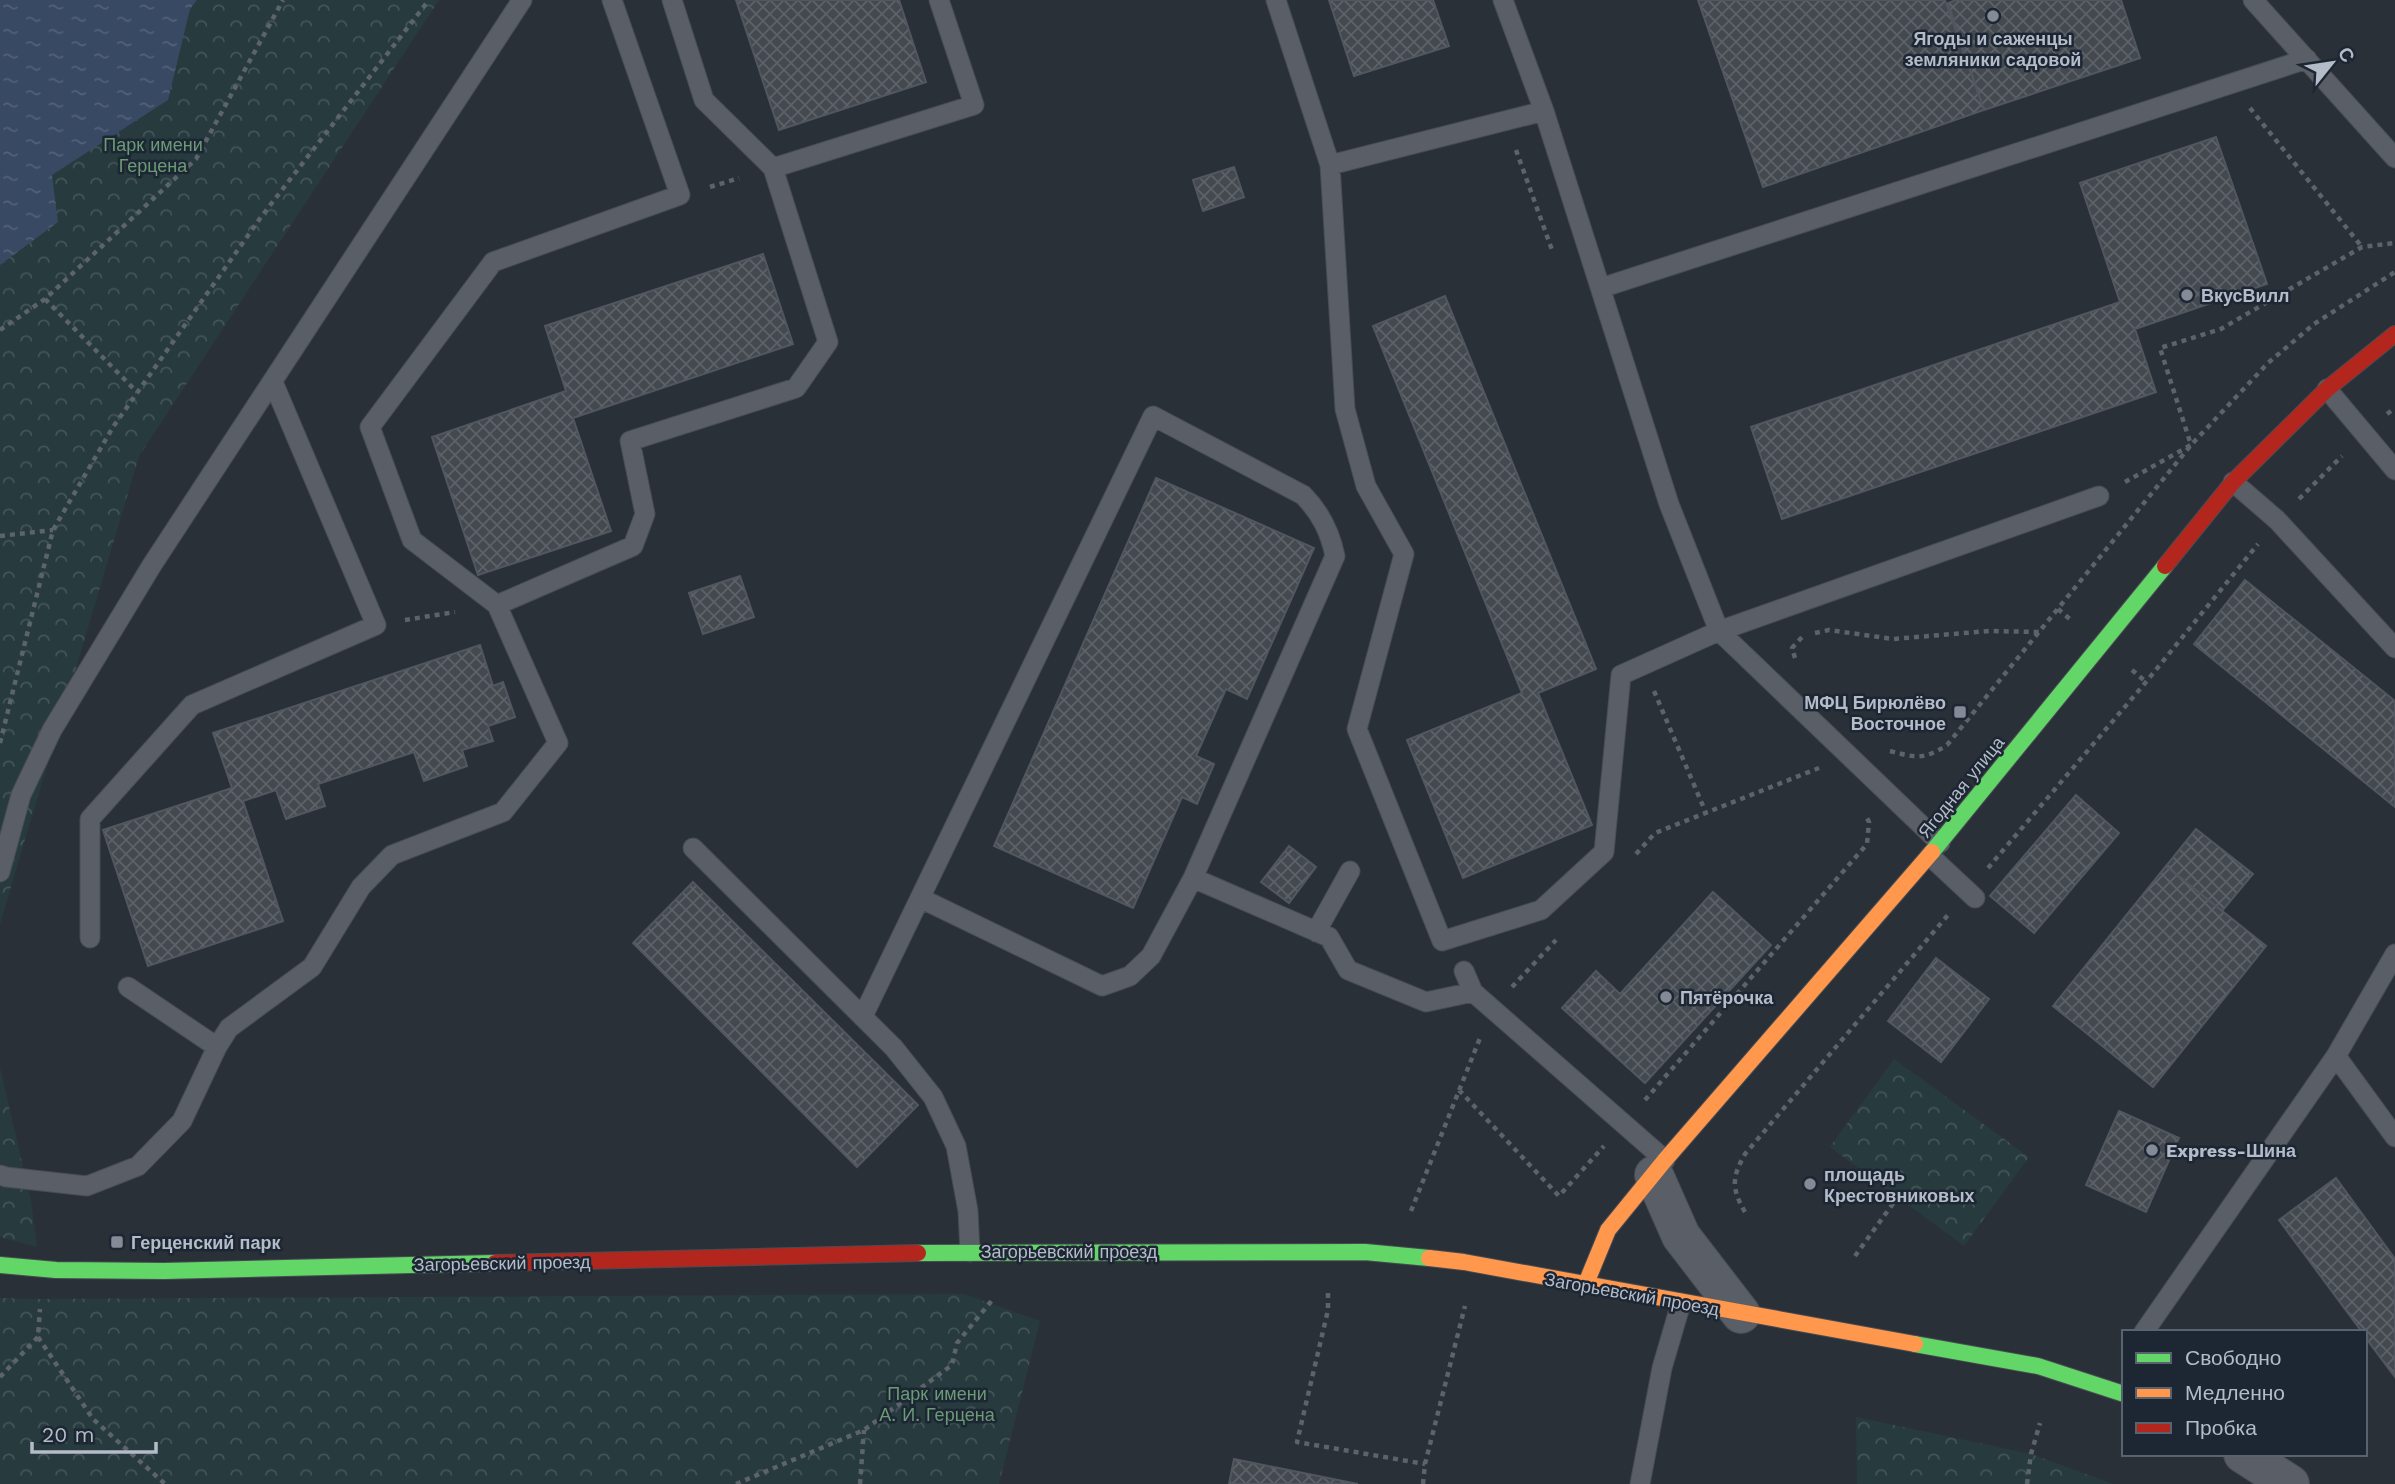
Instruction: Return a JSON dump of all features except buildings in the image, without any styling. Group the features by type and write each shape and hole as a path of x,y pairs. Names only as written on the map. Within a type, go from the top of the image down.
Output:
{"street":[{"name":"Ягодная улица","path":"1585,1286 1608,1230 1659,1167 1935,849 2233,482 2327,389 2395,334"},
{"path":"1659,1167 1681,1236 1741,1314"},
{"name":"Загорьевский проезд","path":"0,1265 55,1270 140,1272 970,1252 1365,1252 1464,1262 2038,1366 2118,1391"},
{"path":"2246,1456 2290,1484"}],"lane":[{"path":"0,872 21,795 52,730 152,565 522,0"},
{"path":"0,1175 87,1186 138,1166 182,1121 217,1047 229,1028 312,967 361,887 392,855 503,812 558,743 497,605 412,540 370,427 493,262 680,195 612,0"},
{"path":"497,605 633,546 645,514 630,442 796,388 828,342 773,168 704,100 672,0"},
{"path":"773,168 974,105 939,0"},
{"path":"1276,0 1330,164 1345,409 1366,486 1404,554 1357,729 1442,941 1541,910 1604,852 1621,675 1719,631 2099,496"},
{"path":"1503,0 1544,111 1670,504 1719,631 1841,748 1935,849 1972,895"},
{"path":"2253,0 2395,158"},
{"path":"1601,288 2307,59"},
{"path":"1330,164 1544,111"},
{"path":"90,938 90,819 192,705 376,625 273,382"},
{"path":"2327,389 2395,470"},
{"path":"863,1016 920,898 1153,416 1303,495 1321,516 1330,535 1335,556 1193,878 1151,956 1130,976 1102,986 920,898"},
{"path":"2233,482 2277,520 2395,648"},
{"path":"693,848 894,1048 933,1097 956,1146 968,1211 970,1252"},
{"path":"1316,932 1350,871"},
{"path":"1193,878 1329,937 1348,970 1426,1002 1473,992"},
{"path":"2145,1330 2336,1056 2395,954"},
{"path":"1464,971 1473,992 1625,1124 1659,1167"},
{"path":"128,987 217,1047"},
{"path":"2336,1056 2395,1137"},
{"path":"1640,1484 1662,1368 1681,1303"}],"path":[{"path":"0,330 45,299 195,159 283,0"},
{"path":"0,744 53,530 113,427 261,217 429,0"},
{"path":"2230,83 2361,247"},
{"path":"680,195 773,168"},
{"path":"2191,445 2160,348 2221,329 2361,247 2395,243"},
{"path":"1889,751 1909,756 1930,756 1947,745 2191,445 2268,363 2314,324 2395,272"},
{"path":"45,299 137,392"},
{"path":"1745,1212 1736,1197 1734,1173 1745,1154 1972,895 2277,520 2365,433 2395,408"},
{"path":"2099,496 2191,445"},
{"path":"0,536 53,530"},
{"path":"376,625 497,605"},
{"path":"1797,664 1792,648 1803,636 1829,631 1893,639 1989,631 2039,632"},
{"path":"1654,690 1706,813"},
{"path":"1628,863 1655,833 1825,765 1841,748"},
{"path":"1459,1090 1559,1196 1625,1124 1867,844 1869,822 1864,810"},
{"path":"1411,1211 1492,1009 1564,931"},
{"path":"1855,1256 1898,1198"},
{"path":"1328,1291 1328,1310 1297,1442 1425,1464"},
{"path":"736,1484 864,1430 952,1365 957,1343 993,1298"},
{"path":"1423,1484 1425,1464 1465,1306"},
{"path":"40,1308 38,1336 93,1419 165,1484"},
{"path":"0,1377 38,1336"},
{"path":"2027,1484 2031,1454 2040,1423"},
{"path":"860,1484 864,1430"}],"green space":[{"name":"Парк имени Герцена","path":"0,0 439,0 139,456 0,924"},
{"path":"1894,1059 2029,1157 1964,1246 1830,1147"},
{"path":"0,1068 31,1201 37,1247 0,1237"},
{"name":"Парк имени А. И. Герцена","path":"964,1294 1040,1321 999,1484 0,1484 0,1298"},
{"path":"1856,1417 2031,1454 2113,1484 1857,1484"}],"water":[{"path":"0,0 197,0 190,9 168,100 52,175 58,222 0,265"}],"traffic: fast":[{"path":"1932,852 2165,566"},
{"path":"918,1253 1365,1252 1429,1258"},
{"path":"0,1265 56,1270 164,1271 495,1263"},
{"path":"1915,1344 2038,1366 2122,1393"}],"traffic: slow":[{"path":"1585,1286 1608,1230 1665,1160 1932,852"},
{"path":"1429,1258 1464,1262 1915,1344"}],"traffic: jam":[{"path":"2165,566 2233,482 2327,389 2395,334"},
{"path":"495,1263 918,1253"}],"place":[{"name":"Ягоды и саженцы земляники садовой","path":"1993,16"},
{"name":"ВкусВилл","path":"2187,295"},
{"name":"МФЦ Бирюлёво Восточное","path":"1960,712"},
{"name":"Пятёрочка","path":"1666,997"},
{"name":"Express-Шина","path":"2152,1150"},
{"name":"площадь Крестовниковых","path":"1810,1184"},
{"name":"Герценский парк","path":"117,1242"}]}
